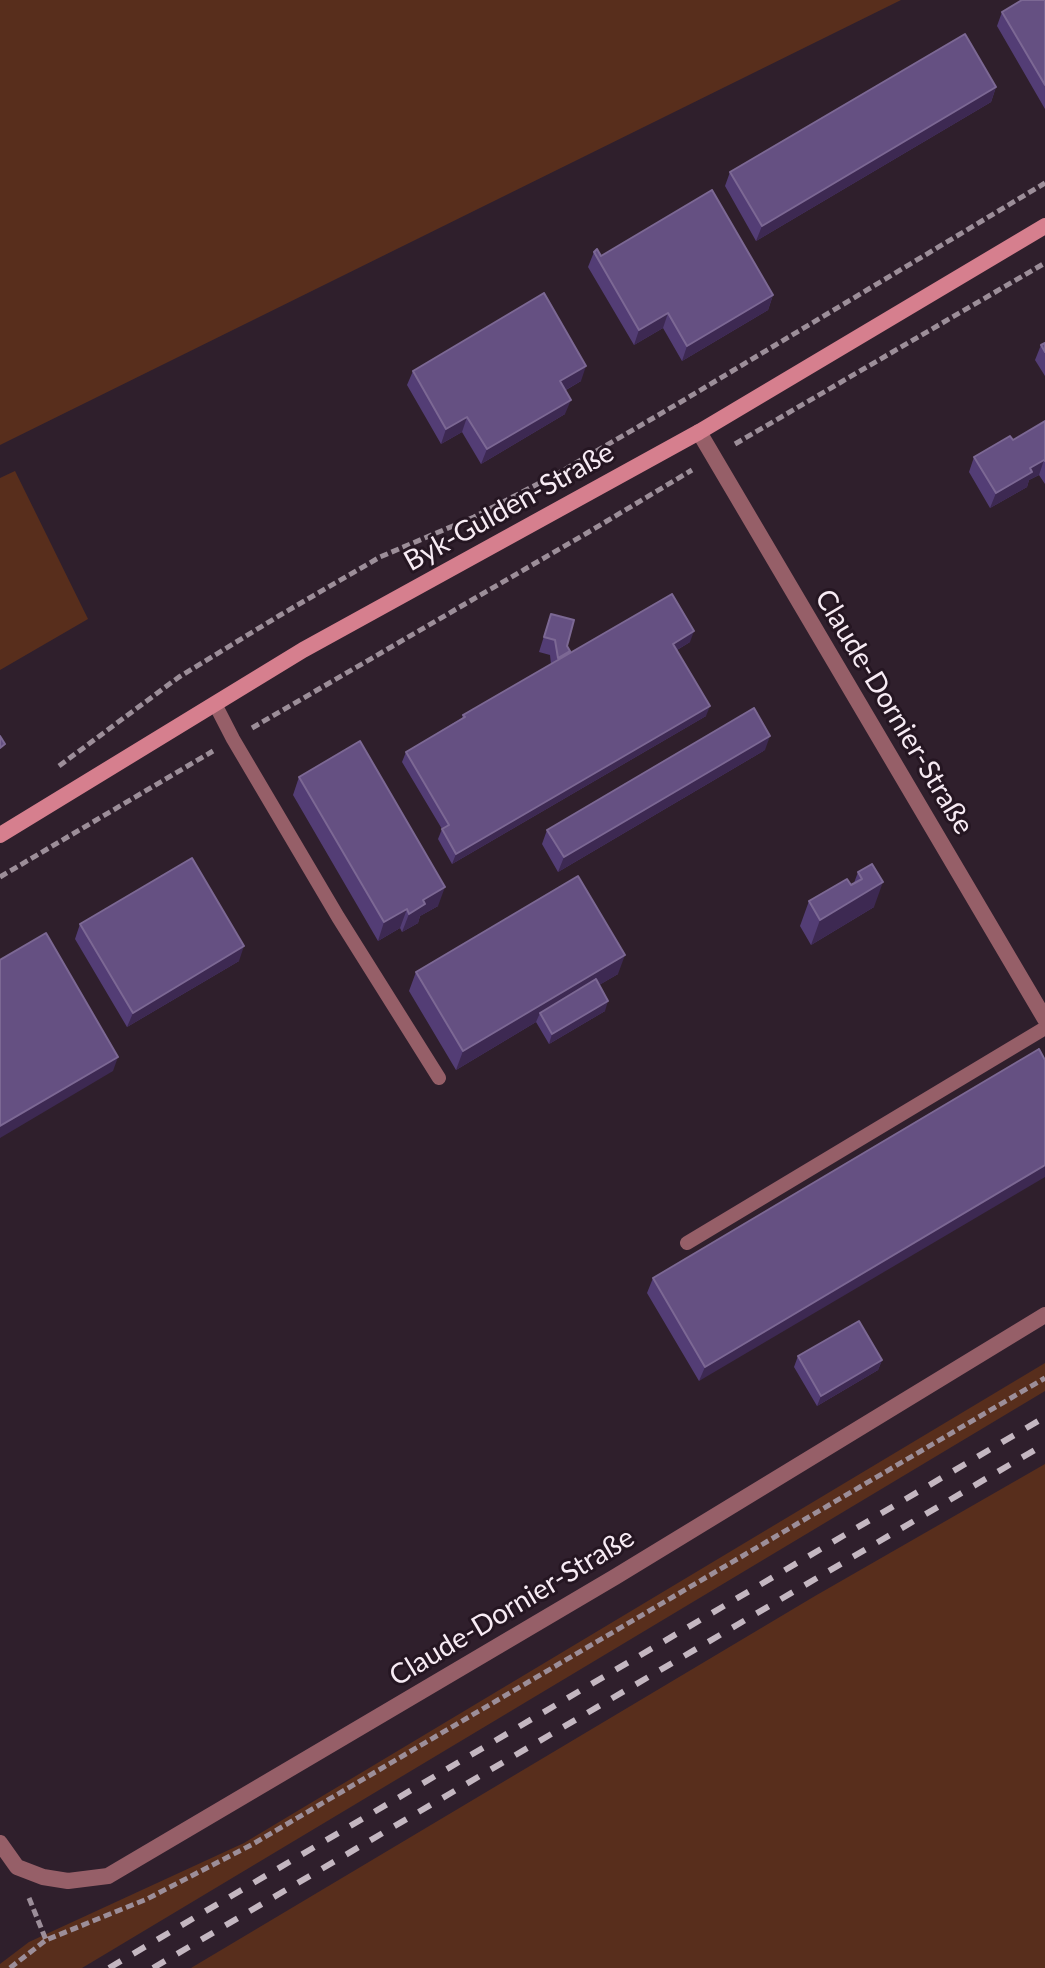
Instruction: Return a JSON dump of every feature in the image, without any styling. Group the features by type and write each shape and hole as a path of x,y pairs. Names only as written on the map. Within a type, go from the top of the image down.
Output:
{"street":[{"name":"Byk-Gulden-Straße","path":"0,835 303,650 699,432 1045,226"},
{"name":"Claude-Dornier-Straße","path":"699,432 1045,1019"},
{"name":"Claude-Dornier-Straße","path":"17,1867 43,1877 68,1881 108,1876 615,1577 1045,1315"},
{"path":"0,1843 17,1867"}],"lane":[{"path":"215,704 338,917 439,1078"},
{"path":"687,1243 1045,1028"}],"path":[{"path":"48,773 179,677 282,614 380,557 474,517 557,474 1045,183"},
{"path":"0,877 1045,263"},
{"path":"10,1968 46,1940 147,1899 253,1844 1045,1378"},
{"path":"17,1867 46,1940"}],"shaded area":[{"path":"0,0 901,0 0,445"},
{"path":"15,471 88,619 0,670 0,478"},
{"path":"1045,1363 1045,1391 82,1968 0,1968 0,1964 29,1942 244,1843"},
{"path":"1045,1464 1045,1968 191,1968 815,1596"}],"building":[{"path":"1022,0 1045,0 1045,85 1002,12"},
{"path":"965,34 996,87 762,226 730,172"},
{"path":"712,190 773,295 687,346 668,313 639,330 594,252 597,249 601,256"},
{"path":"544,293 586,366 560,381 571,400 487,449 467,417 446,429 413,371"},
{"path":"1045,421 1045,461 996,493 974,457 1010,436 1013,440"},
{"path":"672,594 694,631 673,644 710,706 456,854 442,829 449,825 406,752 465,717 463,715"},
{"path":"551,614 574,620 567,646 570,651 558,658 555,640 544,637"},
{"path":"754,708 770,736 564,857 547,830"},
{"path":"360,741 445,887 423,900 425,904 409,914 407,909 384,922 299,777"},
{"path":"192,858 244,946 133,1013 80,924"},
{"path":"872,864 883,882 820,920 809,901 847,879 851,885 862,879 858,872"},
{"path":"578,876 625,955 463,1051 416,972"},
{"path":"46,933 118,1057 0,1126 0,960"},
{"path":"596,979 608,1001 552,1034 540,1013"},
{"path":"1039,1049 1045,1060 1045,1165 705,1367 653,1278"},
{"path":"859,1321 882,1360 821,1396 798,1356"}],"railway":[{"path":"109,1968 1045,1417"},
{"path":"153,1968 1045,1444"}]}
